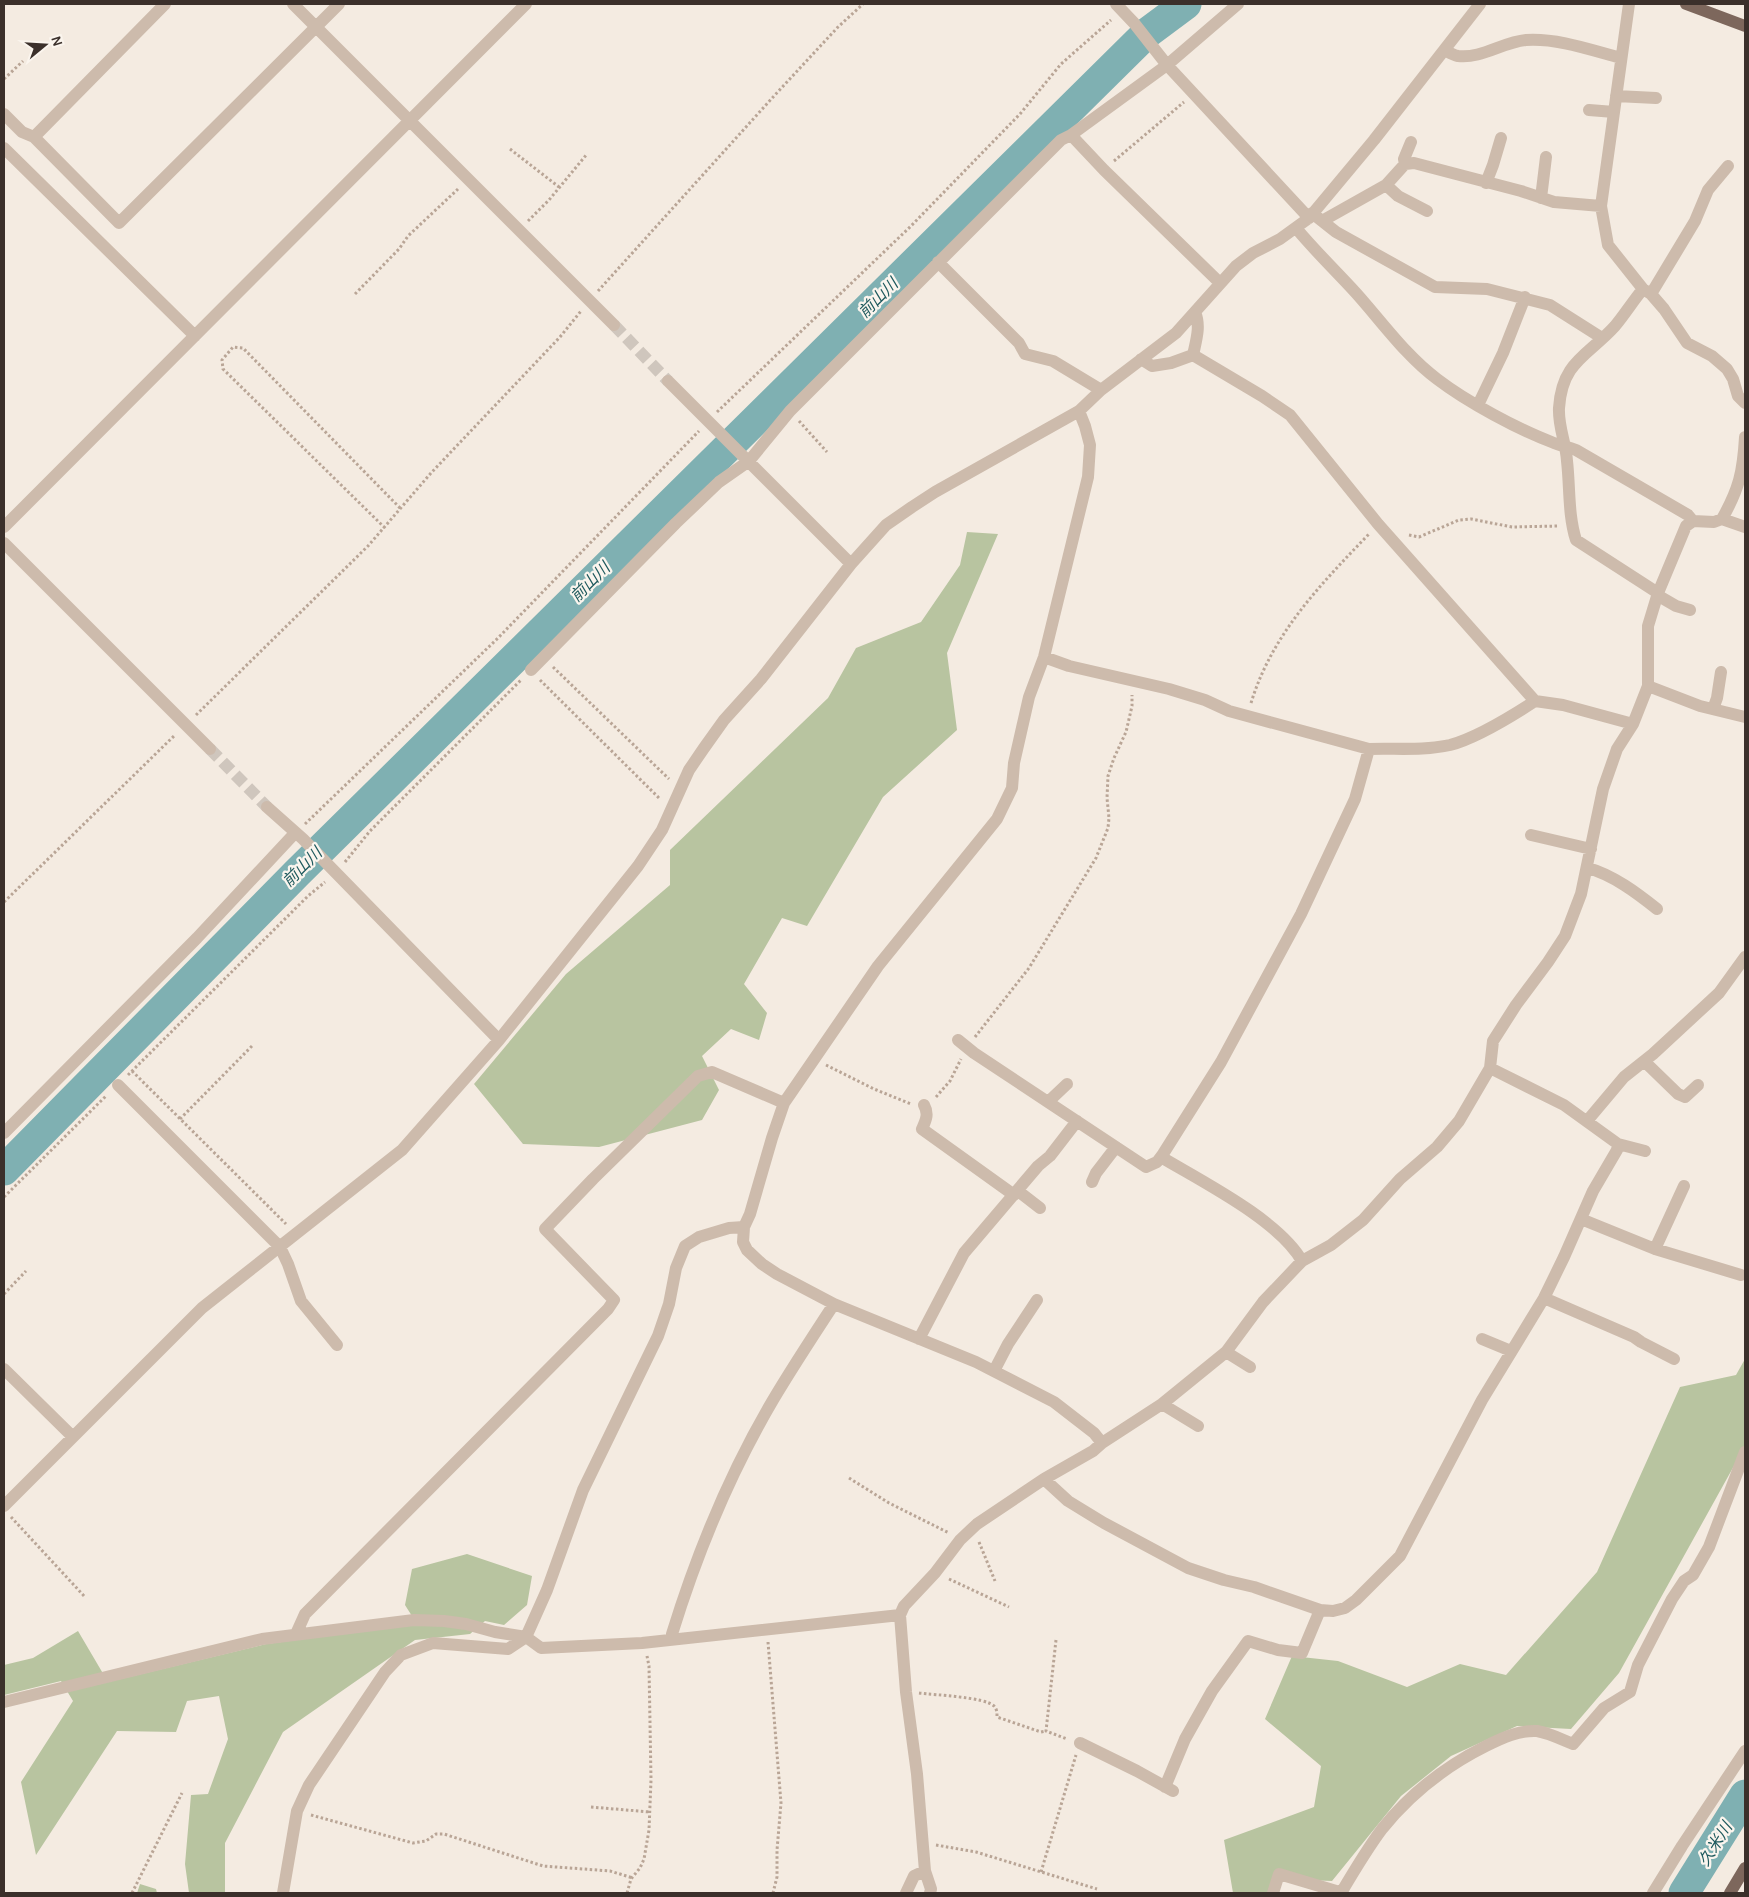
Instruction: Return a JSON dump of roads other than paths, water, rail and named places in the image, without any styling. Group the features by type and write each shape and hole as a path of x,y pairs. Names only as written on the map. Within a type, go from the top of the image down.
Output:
{"main road":[{"path":"1686,4 1745,26"},
{"path":"1730,1893 1745,1868"}],"street":[{"path":"34,137 165,4"},
{"path":"293,4 614,325"},
{"path":"4,114 22,132 34,137 119,223 339,4"},
{"path":"4,527 526,4"},
{"path":"1116,4 1194,94 1314,218 1434,287 1487,289 1524,297 1550,305 1602,338"},
{"path":"531,670 1061,140 1071,135 1238,4"},
{"path":"1314,218 1480,4"},
{"path":"1628,4 1601,206 1608,245 1647,292 1664,309 1687,343 1712,356 1727,370 1733,379 1738,396 1745,403"},
{"path":"1444,50 1458,56 1475,54 1508,44 1533,40 1570,44 1622,58"},
{"path":"1616,96 1656,98"},
{"path":"1589,110 1614,112"},
{"path":"1071,135 1104,170 1220,283"},
{"path":"1486,183 1500,138"},
{"path":"1405,164 1404,159 1411,142"},
{"path":"4,148 195,336"},
{"path":"1541,198 1546,157"},
{"path":"6,1510 72,1437 202,1308 402,1150 499,1040 638,866 662,830 689,770 724,720 761,679 850,564 886,525 912,506 1079,411 1101,390 1176,333 1207,301 1236,266 1253,253 1314,218 1386,185 1405,164 1414,163 1554,202 1601,206"},
{"path":"1690,610 1676,606 1576,540 1571,526 1565,446 1559,424 1559,408 1566,378 1573,364 1615,326 1647,292 1695,221 1708,190 1728,166"},
{"path":"1386,185 1398,196 1427,211"},
{"path":"1296,228 1415,360 1437,379 1478,405 1528,432 1576,450 1680,510 1693,520 1714,522 1722,520 1745,527"},
{"path":"938,262 1019,343 1025,354 1053,361 1101,390"},
{"path":"1478,405 1524,297"},
{"path":"1192,355 1198,328 1198,319 1195,312"},
{"path":"1141,359 1152,366 1171,363 1192,355"},
{"path":"1192,355 1262,396 1290,415 1378,524 1535,701 1563,705 1633,724"},
{"path":"668,381 745,456 850,564"},
{"path":"1079,411 1086,426 1090,445 1088,477 1044,658 1029,698 1014,763 1012,788 997,819 878,966 784,1103 750,1214 744,1227 742,1242 747,1250 762,1264 834,1304 994,1371 1054,1402 1094,1433 1102,1443"},
{"path":"1722,520 1740,482 1744,466 1745,437"},
{"path":"930,1893 931,1888 925,1871 917,1774 906,1692 900,1615 904,1606 934,1573 960,1540 973,1528 1044,1479 1094,1450 1162,1404 1226,1352 1263,1302 1302,1261 1331,1245 1363,1220 1400,1179 1437,1147 1459,1121 1490,1068 1493,1041 1565,936 1581,894 1588,868 1603,788 1618,749 1633,724 1648,686 1648,626 1658,594 1686,526 1693,520"},
{"path":"4,543 210,749"},
{"path":"1044,658 1132,682 1169,689 1205,700 1229,711 1369,749 1450,744 1474,734 1535,701"},
{"path":"1713,709 1717,698 1721,672"},
{"path":"1648,686 1713,709 1745,717"},
{"path":"962,1044 1146,1167 1157,1162 1221,1062 1300,914 1355,799 1369,749"},
{"path":"267,807 299,836 499,1040"},
{"path":"1531,835 1591,849"},
{"path":"4,1133 299,836"},
{"path":"1588,868 1619,882 1657,909"},
{"path":"1587,1121 1624,1077 1719,993 1745,957"},
{"path":"1644,1061 1678,1094 1685,1097 1698,1085"},
{"path":"1490,1068 1564,1105 1618,1144 1646,1151"},
{"path":"296,1634 305,1614 514,1404 614,1300 545,1229 698,1076 712,1072 784,1103"},
{"path":"118,1084 280,1247 301,1301 337,1345"},
{"path":"1048,1102 1067,1084"},
{"path":"924,1105 928,1112 922,1129 1040,1208"},
{"path":"919,1339 964,1254 1038,1166 1050,1156 1077,1121"},
{"path":"1044,1479 1068,1501 1104,1523 1188,1568 1224,1580 1254,1587 1320,1610 1334,1611 1344,1608 1400,1556 1482,1400 1544,1298 1593,1191 1617,1150 1618,1144"},
{"path":"1092,1182 1096,1173 1116,1147"},
{"path":"1160,1157 1197,1178 1271,1226 1302,1261"},
{"path":"1655,1249 1684,1186"},
{"path":"1580,1219 1655,1249 1741,1274"},
{"path":"283,1893 297,1811 309,1785 385,1672 401,1655 433,1642 508,1649 526,1637 547,1590 583,1490 658,1336 669,1304 676,1268 685,1246 699,1237 729,1228 744,1227"},
{"path":"1544,1298 1634,1337 1674,1359"},
{"path":"994,1371 1008,1344 1037,1300"},
{"path":"674,1639 672,1634 688,1582 704,1541 735,1473 773,1400 834,1304"},
{"path":"1482,1339 1511,1351"},
{"path":"1226,1352 1250,1367"},
{"path":"4,1370 72,1437"},
{"path":"1162,1404 1198,1426"},
{"path":"1273,1893 1279,1874 1342,1893 1367,1850 1383,1828 1414,1795 1442,1771 1488,1745 1521,1732 1537,1731 1573,1744 1604,1708 1630,1692 1638,1665 1672,1599 1684,1581 1693,1575 1709,1547 1745,1452"},
{"path":"1080,1743 1169,1789 1185,1739 1212,1691 1248,1640 1278,1650 1302,1653 1320,1610"},
{"path":"4,1702 262,1639 414,1620 466,1624 495,1632 526,1637 541,1648 642,1643 900,1615"},
{"path":"1653,1893 1745,1750"},
{"path":"906,1893 914,1876 925,1871"}],"waterway":[{"name":"前山川","path":"4,1170 297,873 1147,33 1186,4"},
{"name":"久米川","path":"1684,1893 1745,1795"}],"tunnel":[{"path":"614,325 668,381"},
{"path":"210,749 267,807"}]}
